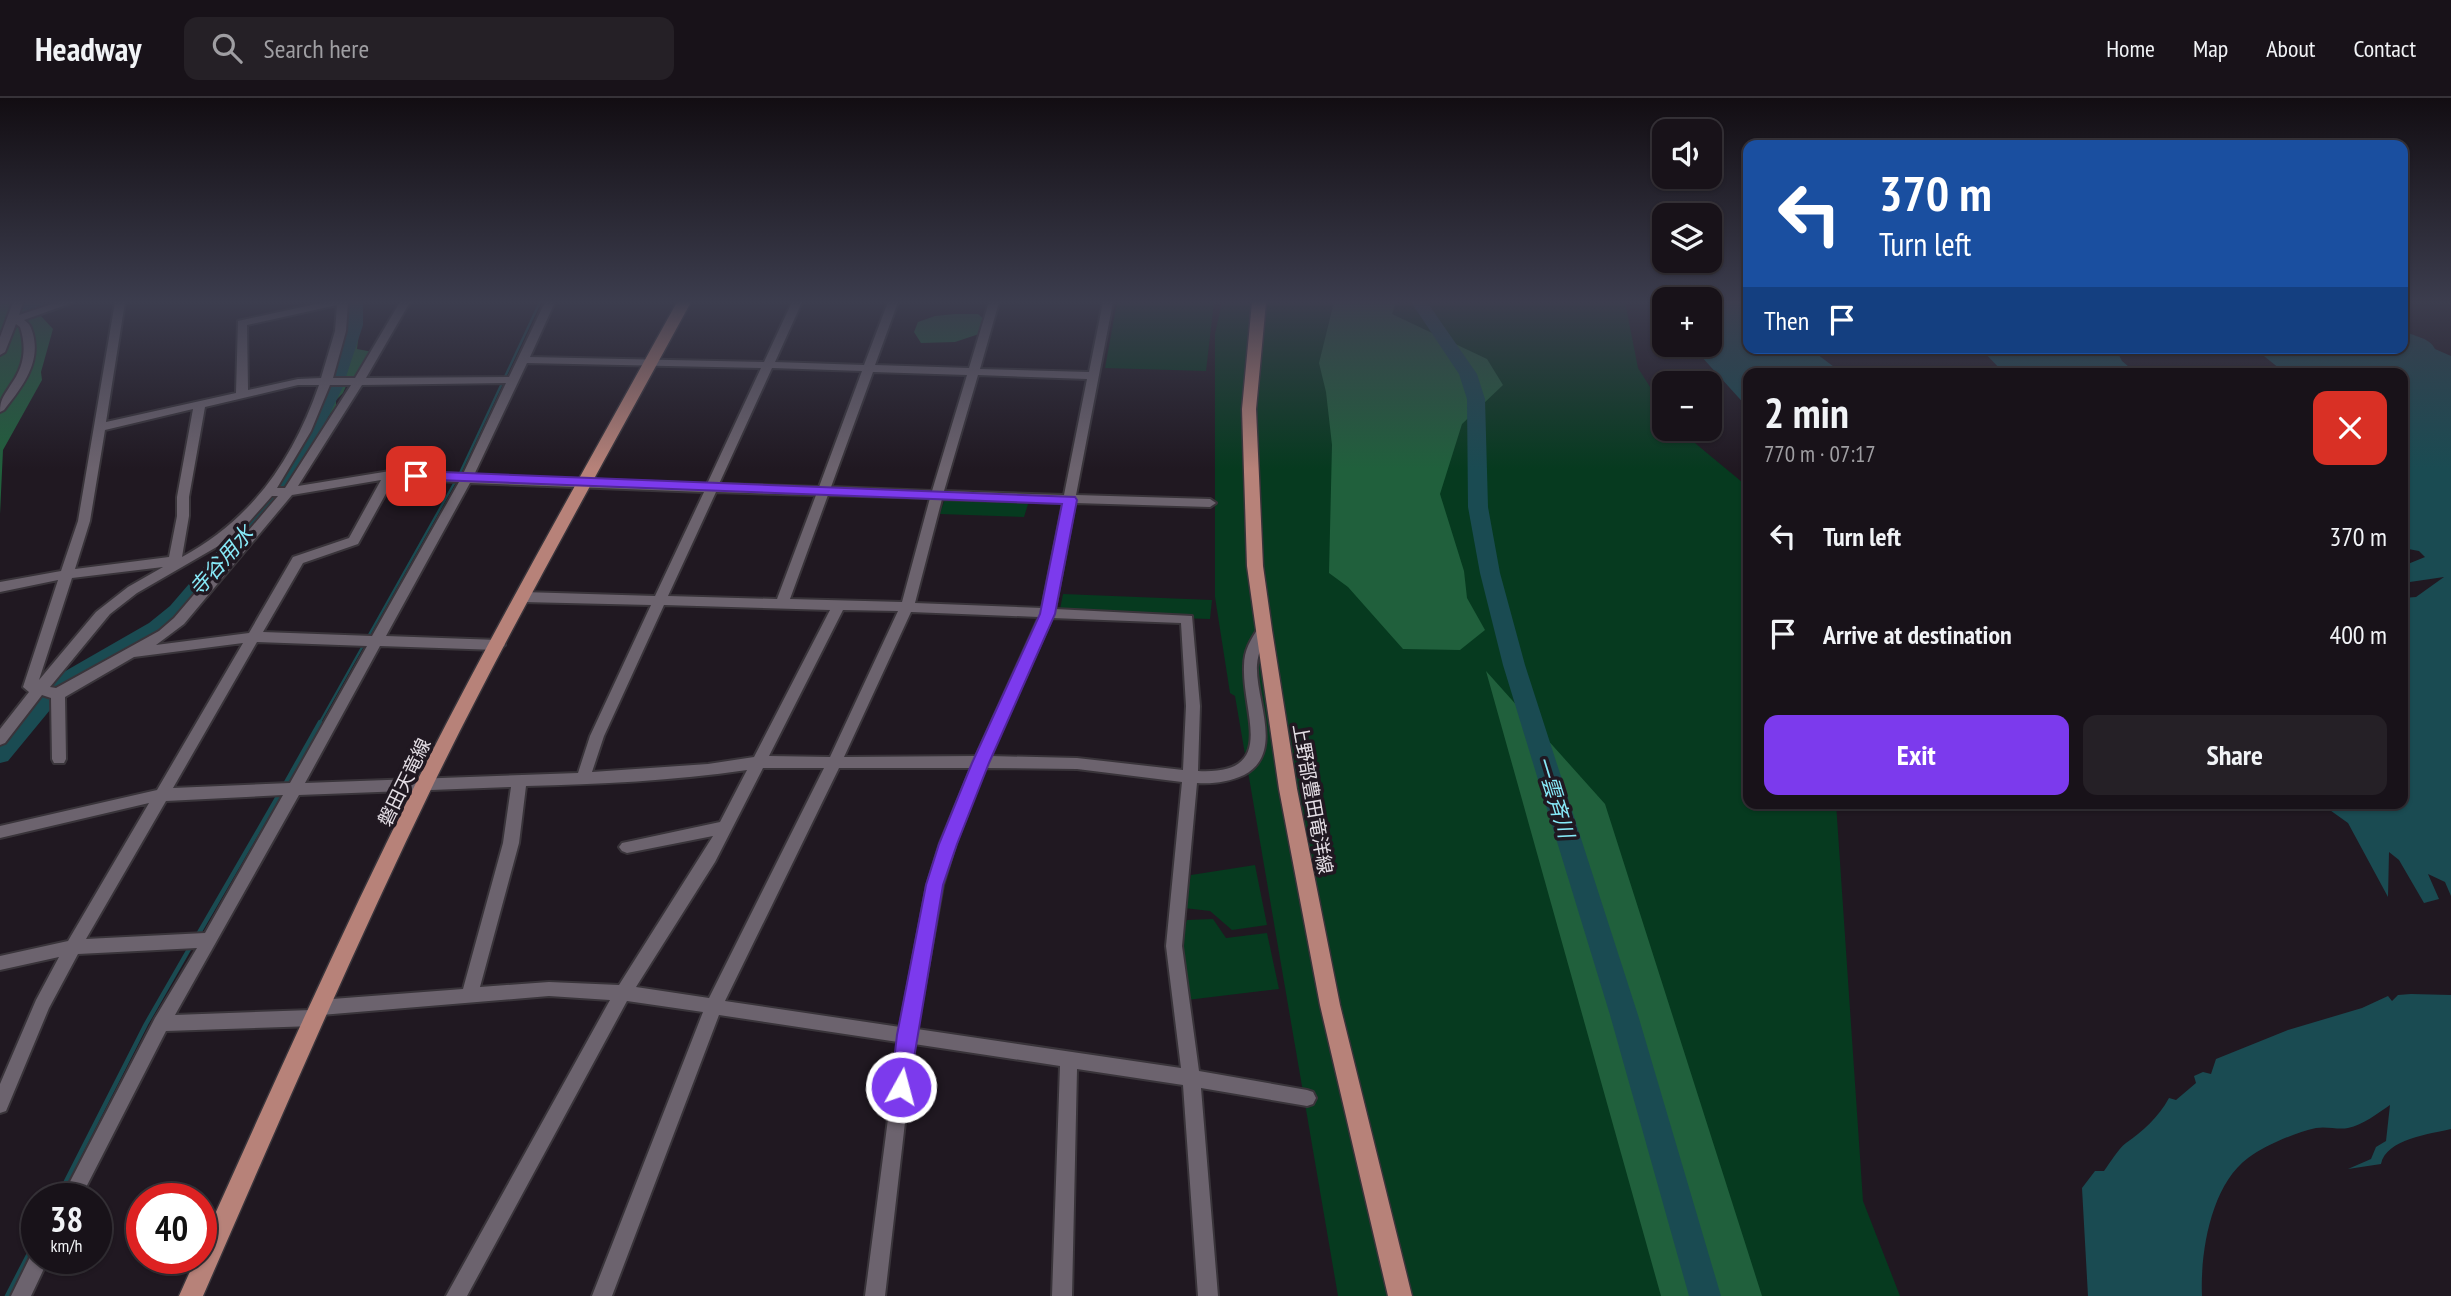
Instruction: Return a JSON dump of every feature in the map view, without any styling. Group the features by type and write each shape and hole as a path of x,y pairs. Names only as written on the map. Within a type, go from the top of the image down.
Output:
{"main road":[{"name":"磐田天竜線","path":"191,1296 316,1013 426,783 653,358"},
{"name":"上野部豊田竜洋線","path":"1254,358 1249,408 1255,566 1288,789 1330,1005 1400,1296"}],"street":[{"path":"0,408 23,378 30,358"},
{"path":"111,358 83,521 30,687 39,691 58,694 163,634 179,621 288,492 372,358"},
{"path":"242,358 242,395"},
{"path":"0,739 102,612 128,592 223,538 244,522 270,492 300,438 327,382 334,358"},
{"path":"583,779 597,736 771,358"},
{"path":"781,605 872,358"},
{"path":"602,1296 714,1005 834,764 907,607 937,495 979,358"},
{"path":"875,1296 907,1035 934,885 980,763 1047,614 1097,358"},
{"path":"79,1183 161,1023 467,478 523,360 651,361 1094,376"},
{"path":"100,427 298,382 514,380"},
{"path":"175,563 183,516 183,497 200,404"},
{"path":"270,492 288,492 359,477 390,475 585,484 1210,503"},
{"path":"0,1105 42,1005 73,947 298,560 354,541 390,475"},
{"path":"0,587 67,574 175,563"},
{"path":"523,597 837,608 907,607 1187,619 1194,706 1174,946 1191,1078 1208,1296"},
{"path":"456,1296 623,993 710,857 837,608"},
{"path":"0,832 159,795 583,779 708,770 759,762 1068,763 1190,776 1226,776 1242,770 1255,758 1259,745 1249,670 1255,639 1264,630"},
{"path":"126,655 202,642 254,637 498,645"},
{"path":"58,694 59,759"},
{"path":"470,993 511,843 519,782"},
{"path":"627,847 726,827"},
{"path":"0,963 73,947 210,940"},
{"path":"161,1023 316,1013 470,993 549,989 623,993 1191,1078 1307,1098"},
{"path":"1062,1296 1069,1061"},
{"path":"20,1296 32,1274"}],"green space":[{"path":"0,358 45,358 42,380 3,450 0,514"},
{"path":"336,358 370,358 357,381 347,384 336,400 336,406 313,437 309,452 301,454 329,385"},
{"path":"1107,358 1208,358 1206,371 1105,368"},
{"path":"1215,358 1636,358 1638,368 1652,390 1652,441 1692,441 1743,483 1743,809 1836,809 1863,1201 1900,1296 1338,1296 1235,696 1230,693 1215,597"},
{"path":"1320,358 1485,358 1503,385 1462,424 1440,494 1464,571 1467,598 1485,630 1460,650 1403,649 1348,587 1329,573 1332,445 1326,392"},
{"path":"945,498 1029,501 1024,517 940,514"},
{"path":"1063,594 1212,600 1210,619 1059,614"},
{"path":"1486,671 1605,804 1762,1296 1661,1296"},
{"path":"1255,865 1267,925 1232,930 1210,911 1184,908 1191,875"},
{"path":"1213,919 1226,938 1267,933 1279,989 1187,1000 1175,954 1187,920"}],"water":[{"path":"1703,358 1822,358 1835,368 1743,368 1743,402 1722,379 1722,371 1715,371"},
{"path":"1990,358 2120,358 2130,368 1999,368"},
{"path":"2266,358 2451,358 2451,896 2445,882 2428,874 2439,899 2424,903 2399,860 2389,852 2388,897 2348,823 2328,809 2408,809 2408,598 2416,597 2444,577 2408,582 2408,564 2425,557 2419,551 2408,549 2408,368 2279,368"},
{"path":"2398,995 2451,995 2451,1129 2400,1143 2391,1149 2381,1164 2348,1169 2371,1159 2376,1147 2386,1141 2390,1105 2354,1126 2316,1128 2280,1140 2248,1158 2235,1170 2225,1185 2210,1221 2203,1260 2202,1296 2088,1296 2082,1188 2095,1171 2104,1171 2120,1149 2150,1124 2169,1098 2176,1100 2196,1083 2194,1076 2203,1072 2211,1074 2216,1059 2288,1030 2362,1008 2388,996 2392,1001"}],"waterway":[{"name":"寺谷用水","path":"0,754 56,687 157,629 178,611 286,482 333,389 343,358"},
{"path":"319,724 460,473 514,358"},
{"name":"一雲斉川","path":"1457,358 1468,374 1476,399 1478,507 1490,573 1514,665 1624,1015 1705,1296"},
{"path":"284,786 320,722"},
{"path":"196,938 280,793"},
{"path":"65,1183 146,1024 192,944"},
{"path":"7,1296 21,1269"}],"route":[{"path":"416,476 1070,500 1047,614 980,763 934,885 907,1035 901,1087"}]}
